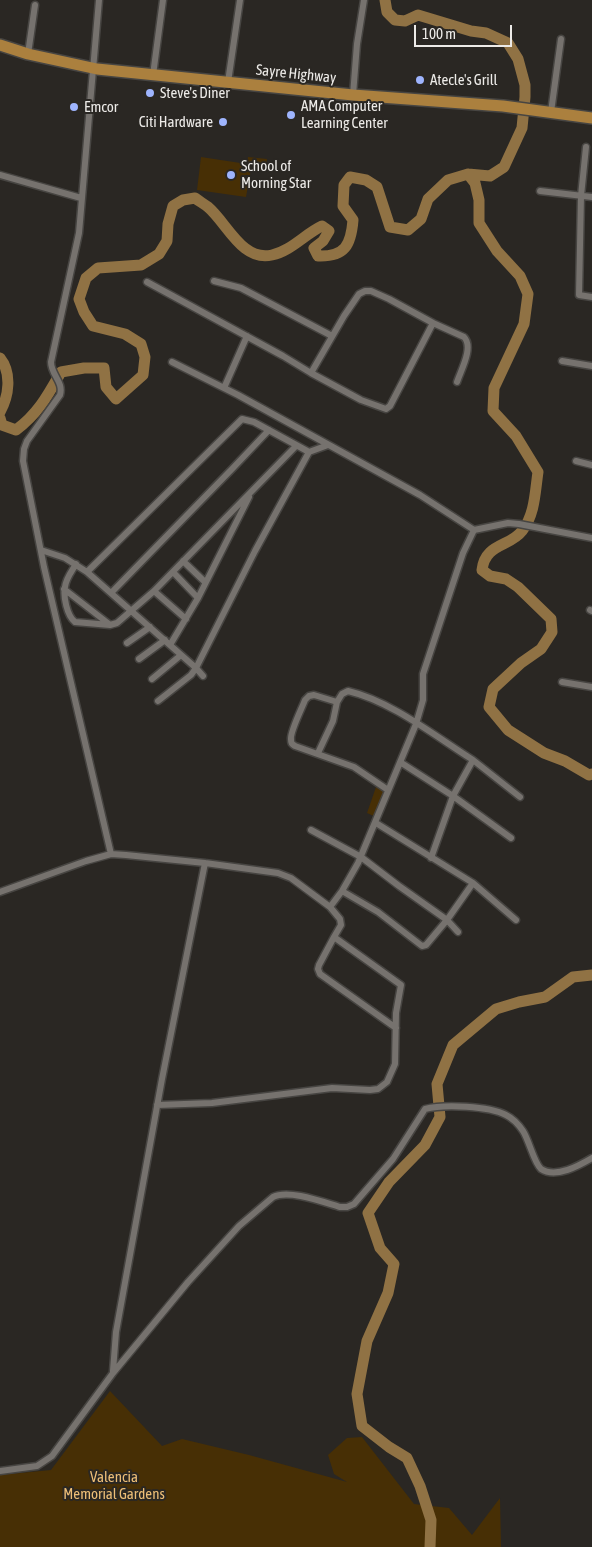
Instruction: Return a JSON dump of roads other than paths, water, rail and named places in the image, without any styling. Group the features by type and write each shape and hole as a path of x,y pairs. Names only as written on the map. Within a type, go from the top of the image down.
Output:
{"highway":[{"name":"Sayre Highway","path":"0,45 28,54 94,68 353,95 504,106 592,118"}],"street":[{"path":"99,0 79,233 51,362 53,373 61,384 62,389 60,395 27,441 23,461 41,550 111,854"},
{"path":"154,75 163,0"},
{"path":"228,82 240,0"},
{"path":"353,95 357,44 364,0"},
{"path":"28,54 36,5"},
{"path":"551,112 561,39"},
{"path":"586,146 581,196 579,295 592,297"},
{"path":"0,175 81,198"},
{"path":"540,191 592,197"},
{"path":"214,281 241,288 332,336"},
{"path":"146,282 361,400 386,409 390,406 433,323"},
{"path":"311,373 359,294 371,291 467,340 468,349 457,382"},
{"path":"224,388 247,336"},
{"path":"562,361 592,366"},
{"path":"172,362 224,388 420,495 474,530 508,523 534,526 592,538"},
{"path":"87,572 242,418 248,419 309,452"},
{"path":"110,593 269,430"},
{"path":"158,701 191,675 196,668 254,550 309,452 328,445"},
{"path":"76,564 67,579 64,589 68,613 72,620 75,622 110,624 122,620 154,591 296,446"},
{"path":"576,461 592,464"},
{"path":"139,659 168,643 186,618 252,491"},
{"path":"330,907 361,856 416,724 423,700 423,674 463,553 474,530"},
{"path":"41,550 65,558 87,572 196,668 202,676"},
{"path":"183,561 205,582"},
{"path":"173,572 198,598"},
{"path":"64,589 110,624"},
{"path":"154,591 186,618"},
{"path":"127,643 150,627"},
{"path":"152,679 181,655"},
{"path":"562,682 592,687"},
{"path":"318,753 333,721 337,702 346,691 351,691 384,704 416,724 473,760 520,797"},
{"path":"337,702 314,695 309,696 305,700 292,734 291,740 293,745 354,767 388,790"},
{"path":"431,858 453,796 473,760"},
{"path":"400,762 453,796 511,838"},
{"path":"376,823 473,883 516,920"},
{"path":"311,830 361,856 398,886 448,920 458,932"},
{"path":"0,892 111,854 205,863 278,873 291,878 330,907 341,921 341,925 319,965 320,974 396,1028"},
{"path":"113,1373 116,1332 157,1105 205,863"},
{"path":"342,890 378,912 422,946 448,920 473,883"},
{"path":"157,1105 212,1103 332,1088 370,1090 378,1088 387,1082 395,1064 396,1013 401,985 334,938"},
{"path":"0,1471 37,1466 52,1456 113,1373 188,1282 239,1226 273,1197 278,1194 299,1196 340,1207 354,1204 394,1159 426,1109 445,1107 488,1110 506,1115 522,1130 539,1167 547,1172 566,1170 592,1158"}],"waterway":[{"path":"0,418 2,425 16,430 24,424 47,396 61,372 84,368 104,368 106,387 116,399 143,375 145,357 141,344 125,334 93,326 84,312 79,299 86,278 98,268 141,265 159,254 167,241 168,224 173,206 183,200 195,198 215,214 236,240 252,253 261,256 279,253 322,226 329,231 323,241 314,248 318,256 327,256 340,252 348,243 353,220 343,206 344,185 350,177 366,180 377,187 390,227 408,230 421,219 428,199 448,180 468,174 490,176 504,167 522,128 525,97 525,85 518,59 508,43 486,33 471,31 418,15 405,21 395,20 387,12 385,0"},
{"path":"468,174 475,183 479,200 479,223 497,251 520,276 528,294 524,324 494,388 493,411 516,436 538,472 530,518 517,536 488,555 482,570 490,576 506,579 518,587 551,619 552,632 541,649 521,663 493,689 489,707 508,730 544,753 565,761 589,775 592,774"},
{"path":"0,358 8,377 7,392 0,412"},
{"path":"430,1547 431,1520 420,1486 407,1458 362,1426 357,1394 367,1341 388,1293 394,1264 380,1248 368,1213 389,1182 425,1145 440,1117 437,1084 453,1045 496,1009 545,997 573,977 592,975"}],"place":[{"name":"Atecle's Grill","path":"420,80"},
{"name":"Steve's Diner","path":"150,93"},
{"name":"Emcor","path":"74,107"},
{"name":"AMA Computer Learning Center","path":"291,115"},
{"name":"Citi Hardware","path":"223,122"},
{"name":"School of Morning Star","path":"231,175"}],"park label":[{"name":"Valencia Memorial Gardens","path":"114,1486"}]}
